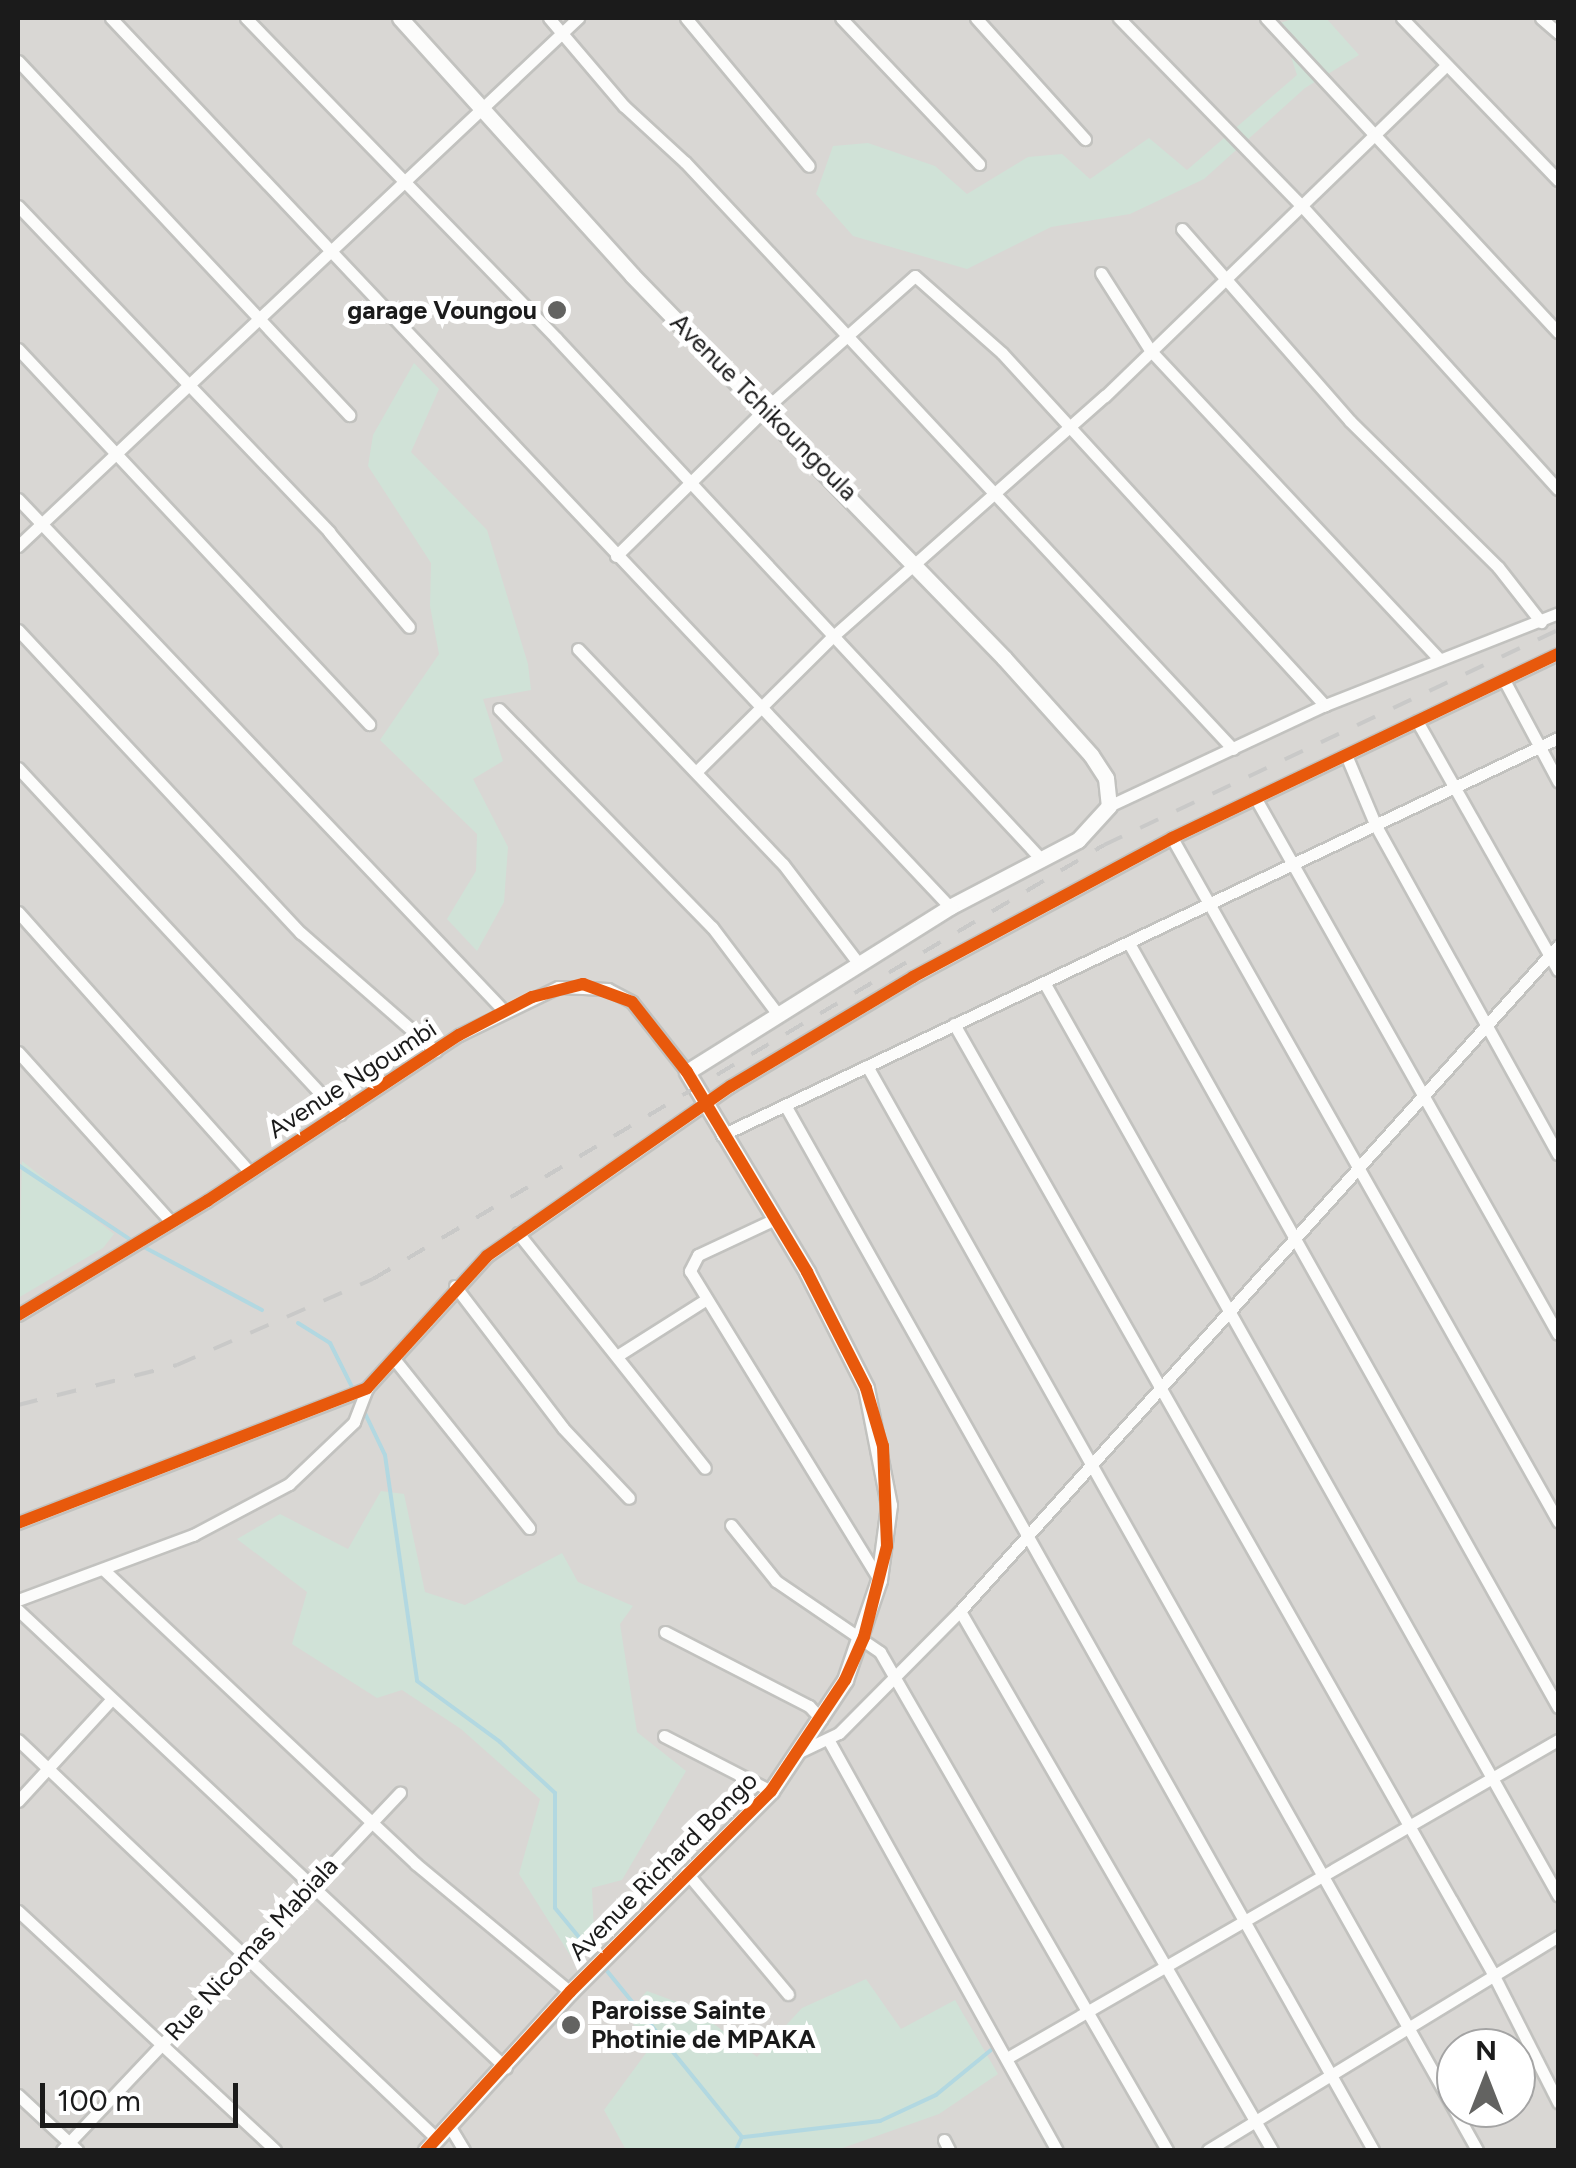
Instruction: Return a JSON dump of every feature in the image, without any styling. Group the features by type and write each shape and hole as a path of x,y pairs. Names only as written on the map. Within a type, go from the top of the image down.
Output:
{"street":[{"path":"111,18 333,248 616,556 765,707 950,906"},
{"path":"246,18 1042,859"},
{"name":"Avenue Tchikoungoula","path":"400,18 632,275 916,561 1091,754 1106,778 1109,806"},
{"path":"549,18 624,106 847,335 990,494 1232,749"},
{"path":"18,546 578,18"},
{"path":"686,18 809,166"},
{"path":"841,18 978,164"},
{"path":"976,18 1085,140"},
{"path":"1118,18 1301,204 1558,489"},
{"path":"1266,18 1558,332"},
{"path":"1402,18 1558,180"},
{"path":"1541,18 1558,33"},
{"path":"18,61 260,316 349,416"},
{"path":"697,771 831,638 1070,427 1446,66"},
{"path":"18,206 185,387 328,532 408,627"},
{"path":"1182,229 1350,420 1498,567 1541,622"},
{"path":"1102,273 1150,350 1438,658"},
{"path":"616,556 765,409 908,279 923,278 1070,427 1326,704"},
{"path":"18,349 369,724"},
{"path":"18,499 504,1011"},
{"path":"686,1072 950,906 1078,840 1109,806 1326,704 1558,613"},
{"path":"18,630 302,933 436,1051"},
{"path":"578,649 783,864 859,964"},
{"path":"18,1600 105,1571 289,1484 354,1422 367,1388 455,1286 518,1233 704,1105 912,978 1172,838 1558,654"},
{"path":"1504,680 1558,780"},
{"path":"500,709 712,927 779,1016"},
{"path":"1417,720 1554,951 1558,970"},
{"path":"722,1135 954,1024 1130,946 1558,738"},
{"path":"1346,755 1376,826 1558,1154"},
{"path":"18,768 340,1115"},
{"path":"1256,799 1422,1101 1558,1334"},
{"path":"1172,838 1362,1166 1558,1521"},
{"path":"18,912 250,1172"},
{"path":"1130,946 1558,1707"},
{"path":"799,1752 829,1741 960,1611 1024,1535 1488,1030 1554,951"},
{"path":"1045,984 1558,1895"},
{"name":"Avenue Ngoumbi","path":"18,1314 171,1222 436,1051 504,1011 558,987 608,990 646,1017 694,1089"},
{"path":"954,1024 1492,1972 1558,2102"},
{"path":"18,1052 171,1222"},
{"path":"867,1066 1478,2150"},
{"name":"Avenue Richard Bongo","path":"431,2145 506,2068 570,1992 771,1790 821,1719 864,1637 879,1580 889,1505 866,1388 775,1219 694,1089"},
{"path":"785,1105 1373,2150"},
{"path":"775,1219 691,1262 705,1300 879,1580"},
{"path":"518,1233 620,1354 705,1468"},
{"path":"455,1286 563,1428 629,1498"},
{"path":"620,1354 705,1300"},
{"path":"394,1360 529,1528"},
{"path":"18,1523 367,1388"},
{"path":"731,1525 776,1581 864,1637 896,1676 1167,2150"},
{"path":"105,1571 373,1822 570,1992"},
{"path":"18,1610 309,1888 506,2068"},
{"path":"960,1611 1171,1966 1272,2150"},
{"path":"665,1632 809,1706 821,1719"},
{"path":"18,1801 110,1701"},
{"path":"664,1736 771,1790"},
{"path":"18,1740 246,1954 431,2145"},
{"path":"1007,2058 1091,2015 1558,1740"},
{"path":"829,1741 1057,2150"},
{"name":"Rue Nicomas Mabiala","path":"69,2148 160,2046 400,1793"},
{"path":"686,1872 788,1994"},
{"path":"18,1911 275,2150"},
{"path":"1208,2150 1328,2072 1558,1936"},
{"path":"18,2095 69,2148"},
{"path":"450,2127 464,2150"}],"shaded area":[{"path":"18,18 1558,18 1558,2150 18,2150"}],"green space":[{"path":"1295,18 1326,18 1359,55 1305,88 1204,179 1130,214 1051,227 967,269 853,236 816,194 833,146 868,143 935,166 967,194 1028,157 1062,154 1090,179 1149,138 1187,170 1297,75 1280,23"},
{"path":"414,363 439,389 411,452 487,530 528,664 531,690 483,699 503,761 473,779 508,847 504,902 477,951 447,919 476,871 477,834 380,740 439,654 430,606 431,563 368,466 373,435"},
{"path":"22,1161 114,1234 103,1248 18,1298"},
{"path":"381,1491 404,1494 425,1592 465,1605 562,1553 578,1582 633,1606 620,1624 637,1732 686,1771 622,1880 592,1888 594,1932 570,1955 519,1874 540,1799 461,1729 402,1690 377,1698 292,1644 307,1592 237,1539 280,1514 348,1549"},
{"path":"866,1979 901,2029 955,2000 998,2074 939,2114 837,2150 626,2150 604,2110 649,2049 627,2014 647,1991 693,2008 757,2057 802,2008"}],"waterway":[{"path":"18,1165 134,1242"},
{"path":"142,1246 262,1310"},
{"path":"298,1323 330,1343 353,1389"},
{"path":"362,1407 385,1455 417,1681 500,1742 555,1793 555,1908 597,1959"},
{"path":"603,1966 742,2137 736,2150"},
{"path":"744,2137 880,2121 936,2095 991,2050"}],"railway":[{"path":"18,1405 177,1365 373,1279 1104,845 1558,630"}],"cycle path":[{"path":"18,1523 367,1388 487,1256 731,1086 913,977 1172,838 1558,654"},
{"path":"18,1315 207,1201 459,1035 532,997 583,984 632,1002 687,1072 807,1272 866,1388 883,1446 887,1546 864,1637 845,1680 771,1791 570,1992 426,2150"}],"place":[{"name":"garage Voungou","path":"557,310"},
{"name":"Paroisse Sainte Photinie de MPAKA","path":"571,2025"}]}
